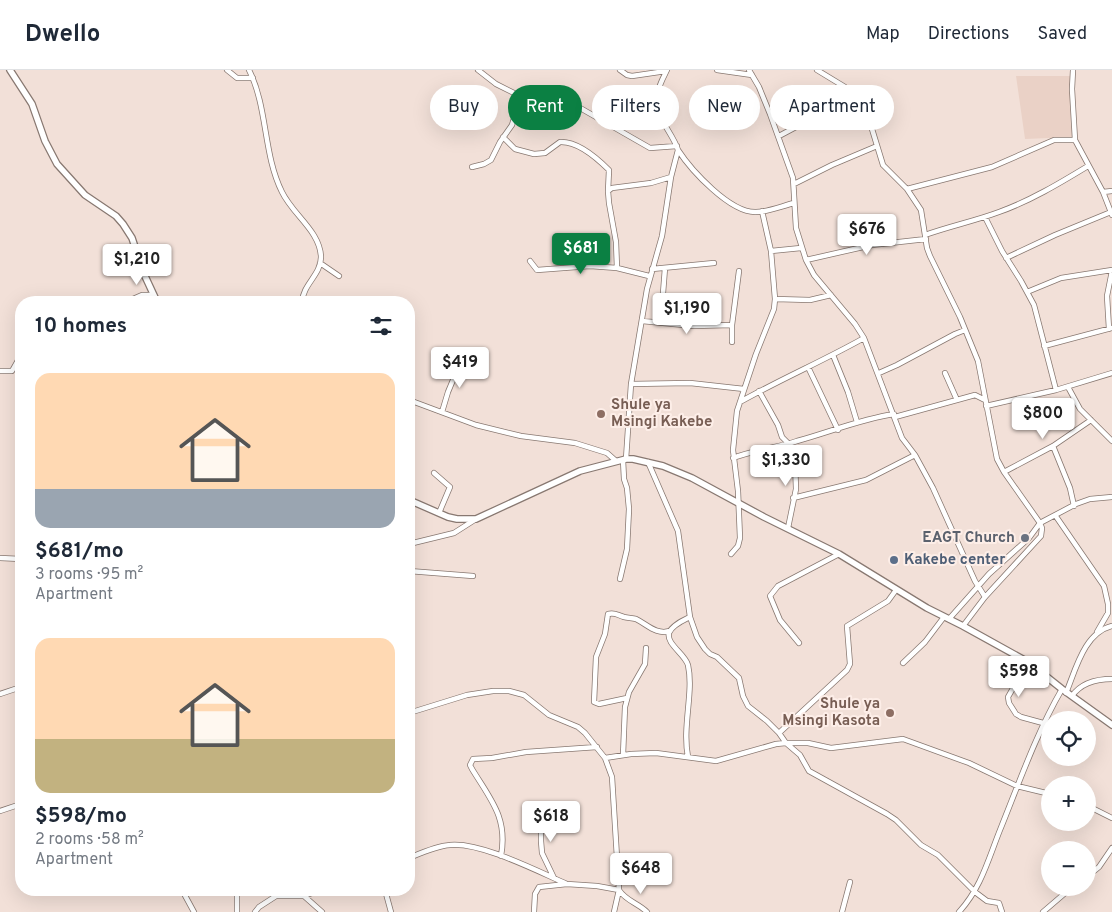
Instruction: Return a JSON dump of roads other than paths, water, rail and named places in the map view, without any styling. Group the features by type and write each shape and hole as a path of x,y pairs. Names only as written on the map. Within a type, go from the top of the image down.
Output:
{"street":[{"path":"10,70 32,104 45,141 57,164 85,195 116,216 132,238 144,274 154,295 140,296"},
{"path":"227,70 239,78 253,78"},
{"path":"249,70 258,92 266,141 275,175 285,199 317,240 320,263 317,272 303,292 303,296"},
{"path":"478,70 496,84 508,90"},
{"path":"620,70 632,76 666,71 656,100 660,115 677,148 693,171 716,192 744,209 755,212 794,203"},
{"path":"717,70 752,75"},
{"path":"749,70 759,87 794,178 796,228 806,260 814,275 855,324 864,338 902,438 915,455 943,508 985,597"},
{"path":"817,70 842,85"},
{"path":"1006,258 1076,225 1111,213 1103,192 1075,140 1072,90 1073,70"},
{"path":"582,108 650,148 677,148"},
{"path":"472,167 490,161 508,130"},
{"path":"779,136 790,130"},
{"path":"872,130 883,165 907,190 921,210 930,256 978,361 995,452 1004,472 1040,522 1042,528 1041,536 985,597 963,626"},
{"path":"503,137 514,148 534,154 545,153 560,142 572,143 610,170 608,191 616,242 617,268"},
{"path":"907,190 992,167 1054,140 1075,140"},
{"path":"794,184 877,146"},
{"path":"620,579 627,550 629,509 622,460 631,384 649,276 662,236 677,148"},
{"path":"806,260 872,245 926,237 946,227 985,217 1025,200 1088,166"},
{"path":"608,191 612,188 651,183 671,177"},
{"path":"1103,192 1112,192"},
{"path":"730,554 738,546 740,538 738,491 734,458 736,417 744,389 771,317 775,299 771,251 762,211"},
{"path":"985,217 1006,258 1027,292 1038,320 1056,390"},
{"path":"771,251 801,248"},
{"path":"530,261 537,270 577,266 617,268 649,276"},
{"path":"320,263 339,276"},
{"path":"652,269 714,263"},
{"path":"663,323 662,306 665,268"},
{"path":"1027,292 1060,278 1112,270 1107,296 1111,329 1044,346"},
{"path":"732,342 732,325 740,271"},
{"path":"775,299 810,300 831,295"},
{"path":"642,321 705,326 732,325"},
{"path":"878,373 965,330"},
{"path":"740,402 864,338"},
{"path":"442,412 463,356 466,354 473,355"},
{"path":"833,355 848,392 857,422"},
{"path":"0,371 12,370 15,365"},
{"path":"808,367 838,430"},
{"path":"944,373 957,400"},
{"path":"986,406 1068,387 1112,373"},
{"path":"631,384 690,383 744,389"},
{"path":"1068,387 1080,409 1112,441"},
{"path":"759,391 778,424 782,437 790,444 795,462 796,489 788,528"},
{"path":"734,458 747,452 790,444 838,430 857,422 895,416 975,395 985,400"},
{"path":"415,402 458,420 498,431 575,443 622,460"},
{"path":"1004,472 1053,446 1091,420"},
{"path":"1053,446 1070,488 1074,506"},
{"path":"793,498 866,480 915,455"},
{"path":"415,543 454,533 476,519 580,472 622,460 648,462 692,478 839,554 896,590 1028,662 1066,693 1112,725"},
{"path":"648,462 678,531 690,617 701,645 733,671 741,684 743,696 748,706 779,733 786,743 802,758 809,771 866,801 896,820 921,845 938,855 975,892 987,901 999,903 1002,912"},
{"path":"434,473 450,487 439,513"},
{"path":"903,663 979,587 1003,560 1029,538 1040,522 1090,499 1112,497"},
{"path":"415,503 457,519 476,519"},
{"path":"1052,711 1066,693 1087,645 1110,614 1104,586 1055,515"},
{"path":"799,643 780,620 770,596 778,586 839,554"},
{"path":"0,558 15,559"},
{"path":"415,571 473,576"},
{"path":"779,733 847,670 850,664 848,626 888,601 896,590"},
{"path":"627,698 599,704 594,702 596,657 605,634 608,614 615,613 635,619 658,632 664,633 690,617"},
{"path":"1097,632 1112,626"},
{"path":"670,631 668,635 670,641 683,655 688,665 689,684 685,739 688,757"},
{"path":"623,755 623,716 627,698 645,664 646,648"},
{"path":"1028,662 1008,697 1009,703 1016,714 1041,722"},
{"path":"1066,693 1103,679 1112,679"},
{"path":"0,694 15,689"},
{"path":"415,712 467,695 493,691 518,692 549,715 578,727 605,758 613,782 619,890 614,912"},
{"path":"959,912 975,892 984,873 1041,728"},
{"path":"605,758 656,753 699,760 716,760 776,744 808,743 831,748 903,739 969,763 1017,786 1041,792"},
{"path":"502,856 504,837 500,814 472,770 470,761 526,752 597,747"},
{"path":"0,811 15,806"},
{"path":"541,809 540,841 542,853 554,878"},
{"path":"1096,810 1112,818"},
{"path":"415,856 449,845 477,848 502,856 567,884"},
{"path":"1096,869 1112,848"},
{"path":"842,912 850,882"},
{"path":"534,912 537,888 567,884 619,890 626,898 647,912"},
{"path":"185,896 194,912"},
{"path":"237,896 237,912"},
{"path":"255,912 259,907 276,896 304,896 322,912"},
{"path":"387,896 391,912"},
{"path":"1043,912 1062,896"}],"place":[{"name":"Shule ya Msingi Kakebe","path":"601,414"},
{"name":"EAGT Church","path":"1025,538"},
{"name":"Kakebe center","path":"894,560"},
{"name":"Shule ya Msingi Kasota","path":"890,713"}]}
